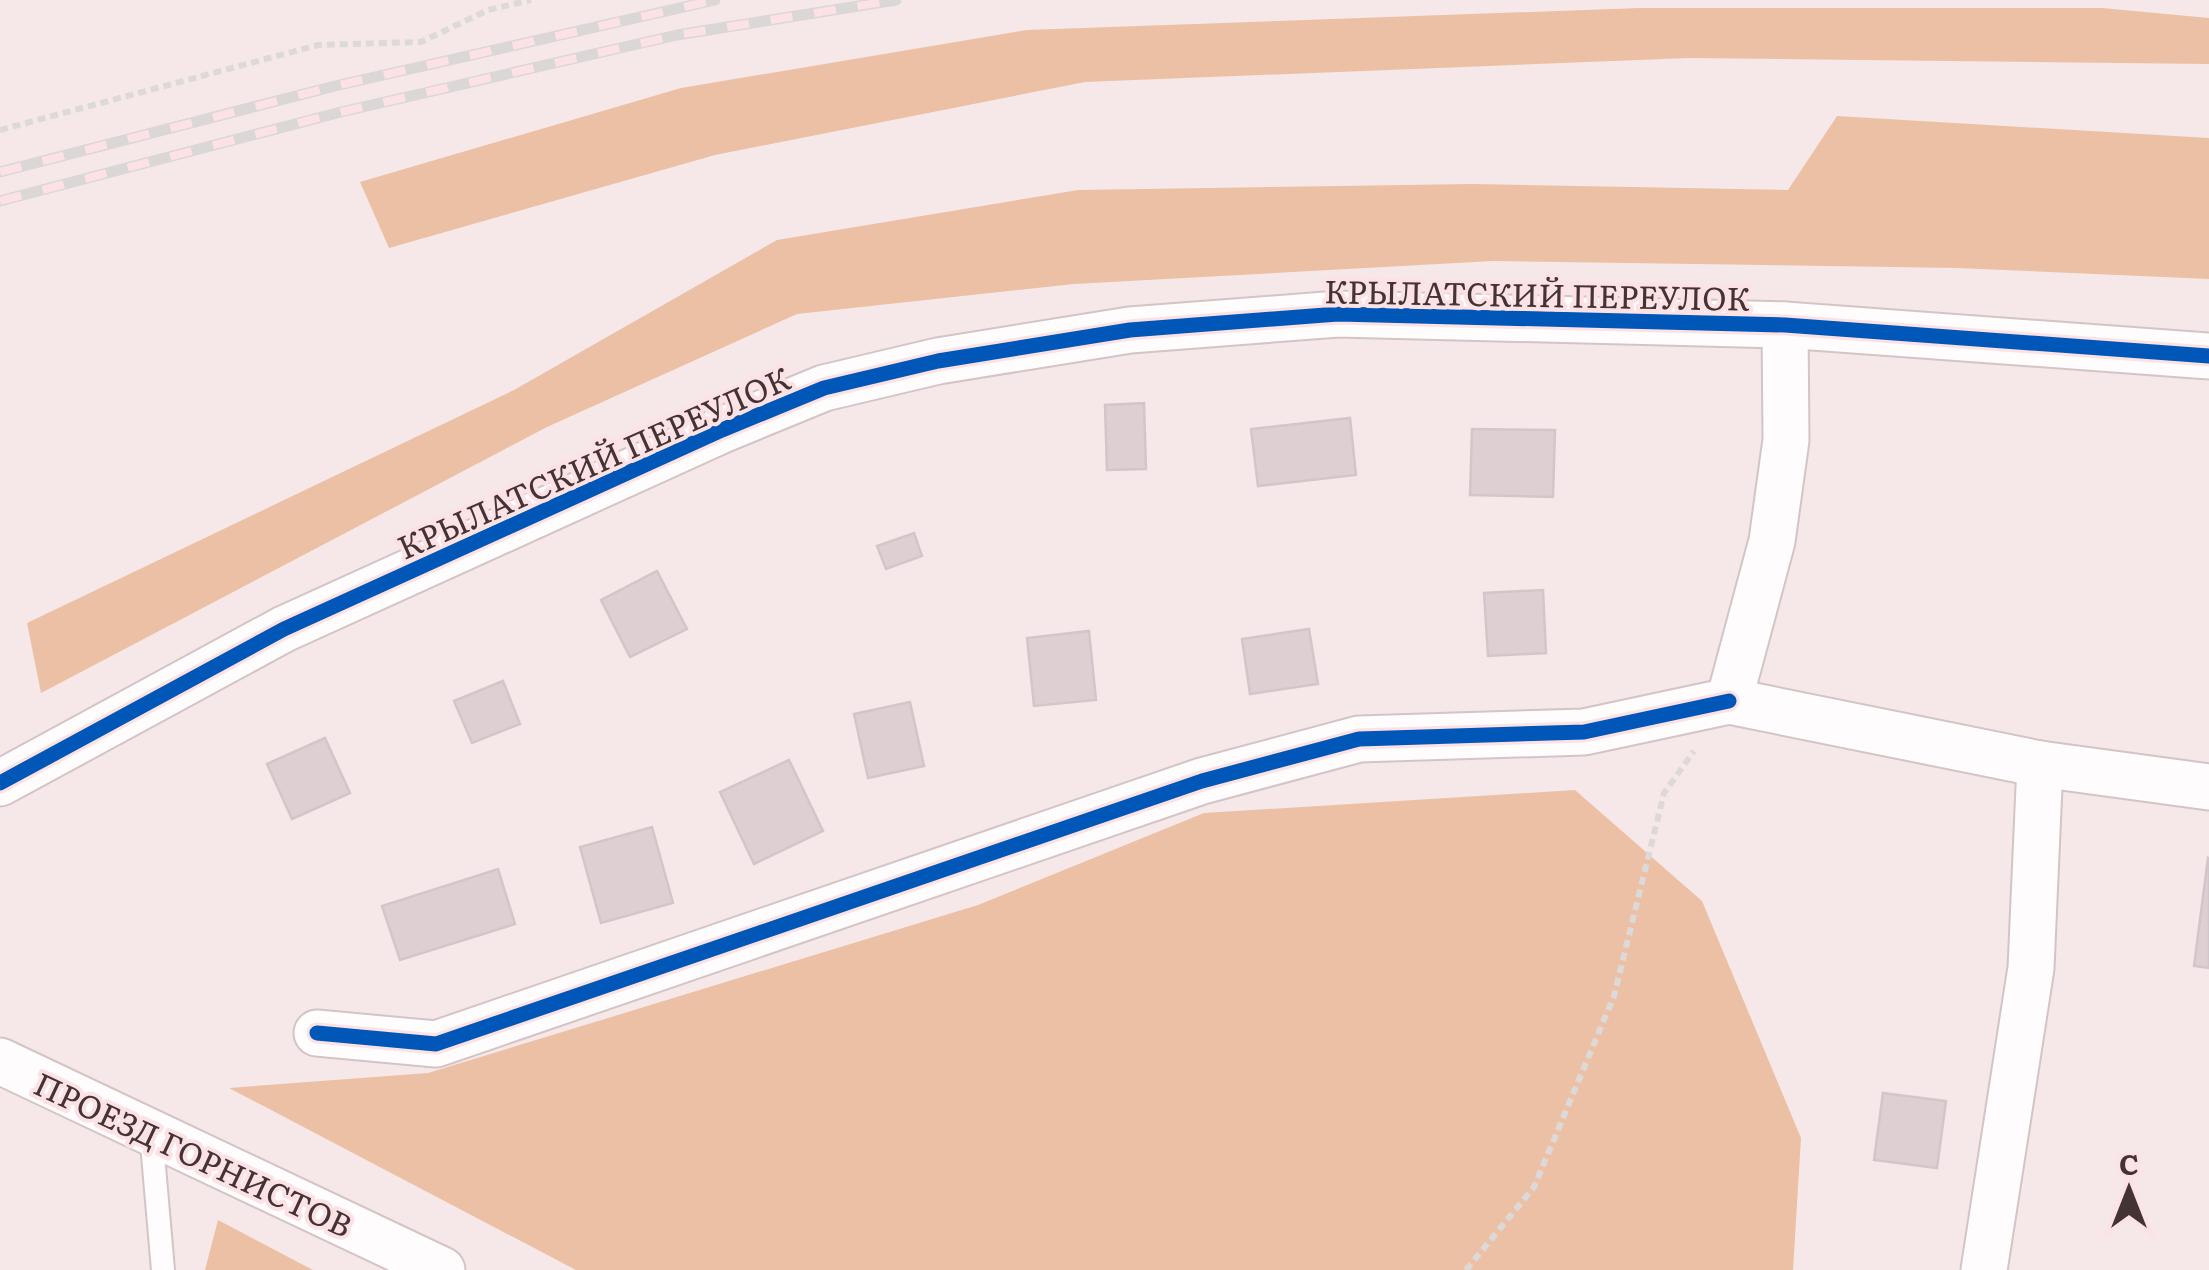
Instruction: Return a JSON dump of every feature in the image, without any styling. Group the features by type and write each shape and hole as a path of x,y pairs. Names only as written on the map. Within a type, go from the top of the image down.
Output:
{"street":[{"name":"КРЫЛАТСКИЙ ПЕРЕУЛОК","path":"0,782 284,628 824,388 938,361 1130,330 1338,314 1785,325 2209,356"},
{"path":"1729,701 1772,541 1786,440 1785,325"},
{"path":"316,1033 436,1044 1202,780 1359,739 1584,732 1729,701 2040,764 2209,787"},
{"path":"1984,1270 2032,968 2040,764"},
{"name":"ПРОЕЗД ГОРНИСТОВ","path":"0,1061 442,1270"}],"lane":[{"path":"152,1132 163,1270"}],"path":[{"path":"0,130 318,46 421,42 488,10 531,0"},
{"path":"1466,1270 1534,1187 1614,996 1664,794 1729,701"}],"shaded area":[{"path":"1639,8 2102,8 2209,18 2209,64 1689,58 1085,82 715,155 389,248 360,182 681,88 1027,30"},
{"path":"1837,116 2209,138 2209,279 1957,268 1493,261 1074,284 797,314 547,427 41,693 27,623 514,390 777,240 1078,190 1472,184 1788,190"},
{"path":"1575,790 1702,901 1801,1138 1793,1270 576,1270 229,1088 428,1073 978,905 1204,813"},
{"path":"218,1220 313,1270 205,1270"}],"building":[{"path":"1144,403 1146,469 1107,470 1105,405"},
{"path":"1350,418 1356,475 1258,486 1251,429"},
{"path":"1472,429 1555,430 1553,497 1470,495"},
{"path":"914,533 922,556 886,569 877,546"},
{"path":"657,571 687,629 630,657 601,600"},
{"path":"1543,590 1546,653 1488,656 1484,593"},
{"path":"1309,629 1318,684 1250,694 1242,639"},
{"path":"1089,631 1096,700 1034,706 1027,638"},
{"path":"503,681 520,724 472,743 454,701"},
{"path":"910,702 924,766 868,778 854,714"},
{"path":"325,738 350,793 292,819 267,764"},
{"path":"789,760 823,831 754,864 720,792"},
{"path":"652,827 673,903 601,923 580,847"},
{"path":"2209,859 2209,968 2194,966"},
{"path":"498,869 515,924 400,960 382,906"},
{"path":"1883,1093 1946,1101 1937,1168 1874,1160"}],"railway":[{"path":"0,172 335,86 715,0"},
{"path":"0,201 341,112 677,35 896,0"}],"cycle path":[{"path":"0,783 284,629 722,430 824,388 938,361 1130,330 1338,314 1785,325 2209,356"},
{"path":"317,1033 436,1044 1202,781 1359,739 1584,732 1729,701"}]}
